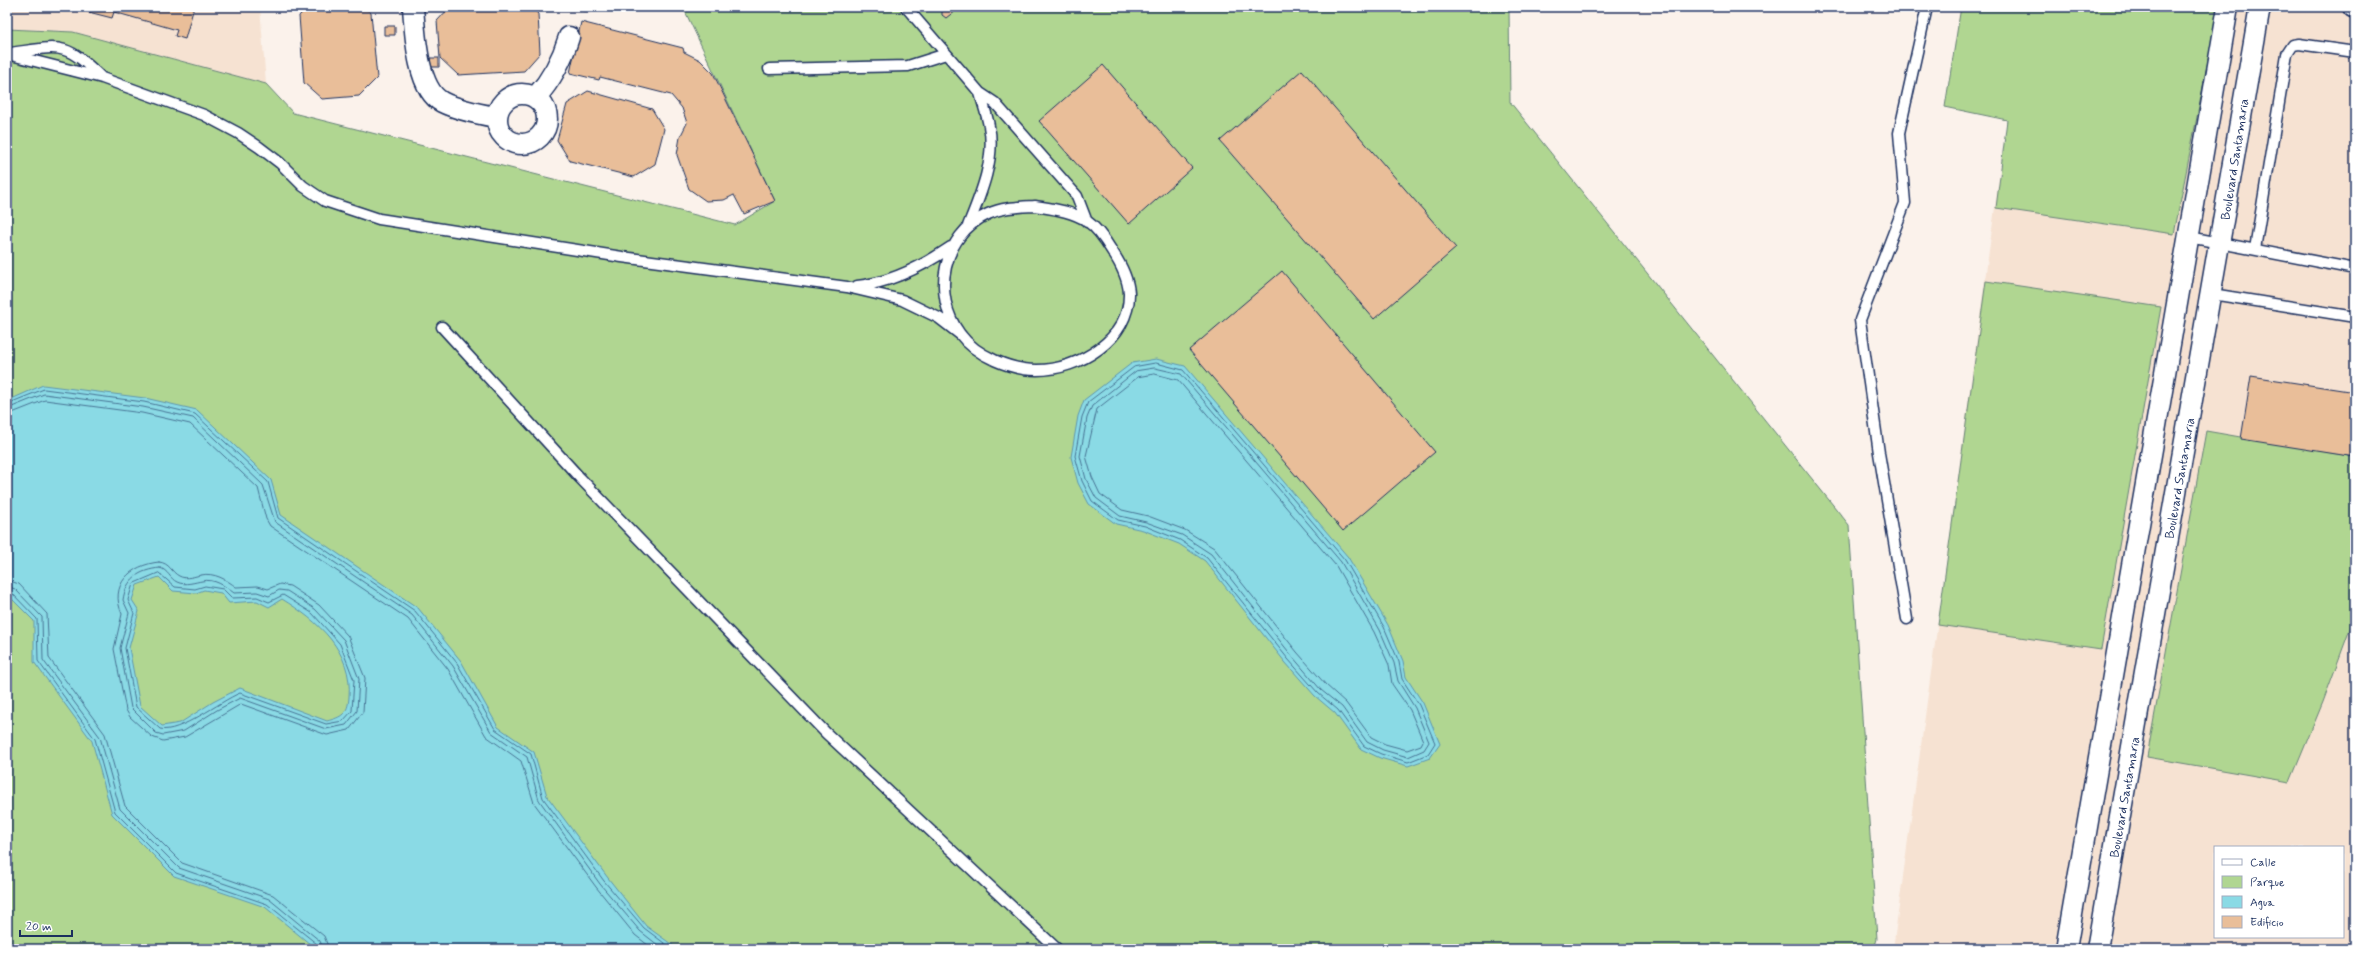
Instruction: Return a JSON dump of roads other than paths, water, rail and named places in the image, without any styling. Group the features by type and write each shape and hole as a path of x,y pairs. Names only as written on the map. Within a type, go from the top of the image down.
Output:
{"street":[{"path":"413,7 420,68 428,86 441,102 496,117"},
{"path":"2066,949 2228,7"},
{"name":"Boulevard Santamaria","path":"2097,949 2212,294 2260,7"},
{"path":"536,97 567,58 569,37"},
{"path":"515,94 526,94 536,97 546,111 546,128 535,141 524,145 513,144 504,138 498,128 496,117 502,103 515,94"}],"lane":[{"path":"906,7 980,93 995,103 1077,196 1087,222"},
{"path":"1907,619 1879,453 1860,320 1905,203 1899,133 1927,7"},
{"path":"2255,249 2287,54 2294,46 2299,44 2355,52"},
{"path":"7,54 50,48 65,49 79,56 102,78"},
{"path":"7,54 102,78 204,115 238,133 259,147 280,163 303,186 325,201 379,219 622,257 847,287 902,300 939,318 977,350 996,361 1025,369 1037,370 1072,365 1096,352 1116,333 1126,312 1129,292 1121,265 1106,240 1087,222 1065,211 1035,206 1012,207 988,214 968,226"},
{"path":"769,69 908,66 946,54"},
{"path":"847,287 868,285 924,265 951,247 968,226 983,187 990,144 990,128 980,93"},
{"path":"2189,238 2355,268"},
{"path":"951,247 945,269 943,295 949,316 961,335"},
{"path":"2212,294 2355,318"},
{"path":"442,327 585,483 826,733 1057,949"}],"water":[{"path":"1156,359 1185,366 1348,557 1388,625 1403,661 1406,677 1423,703 1440,744 1430,758 1408,766 1380,758 1361,749 1335,713 1315,696 1285,662 1205,561 1179,544 1143,530 1116,524 1089,504 1078,483 1071,457 1078,416 1084,400 1132,363"},
{"path":"43,385 145,398 197,410 271,480 281,515 418,608 461,661 498,727 534,752 547,796 608,878 646,926 678,949 316,949 265,907 174,876 112,814 92,741 34,662 34,621 7,594 7,401","holes":["159,577 173,591 196,593 204,590 221,593 229,603 257,601 269,607 282,599 308,617 330,639 339,652 345,665 349,680 349,697 346,711 337,718 327,721 240,688 213,702 180,723 162,726 140,706 129,648 139,611 132,600 137,585"]}]}
